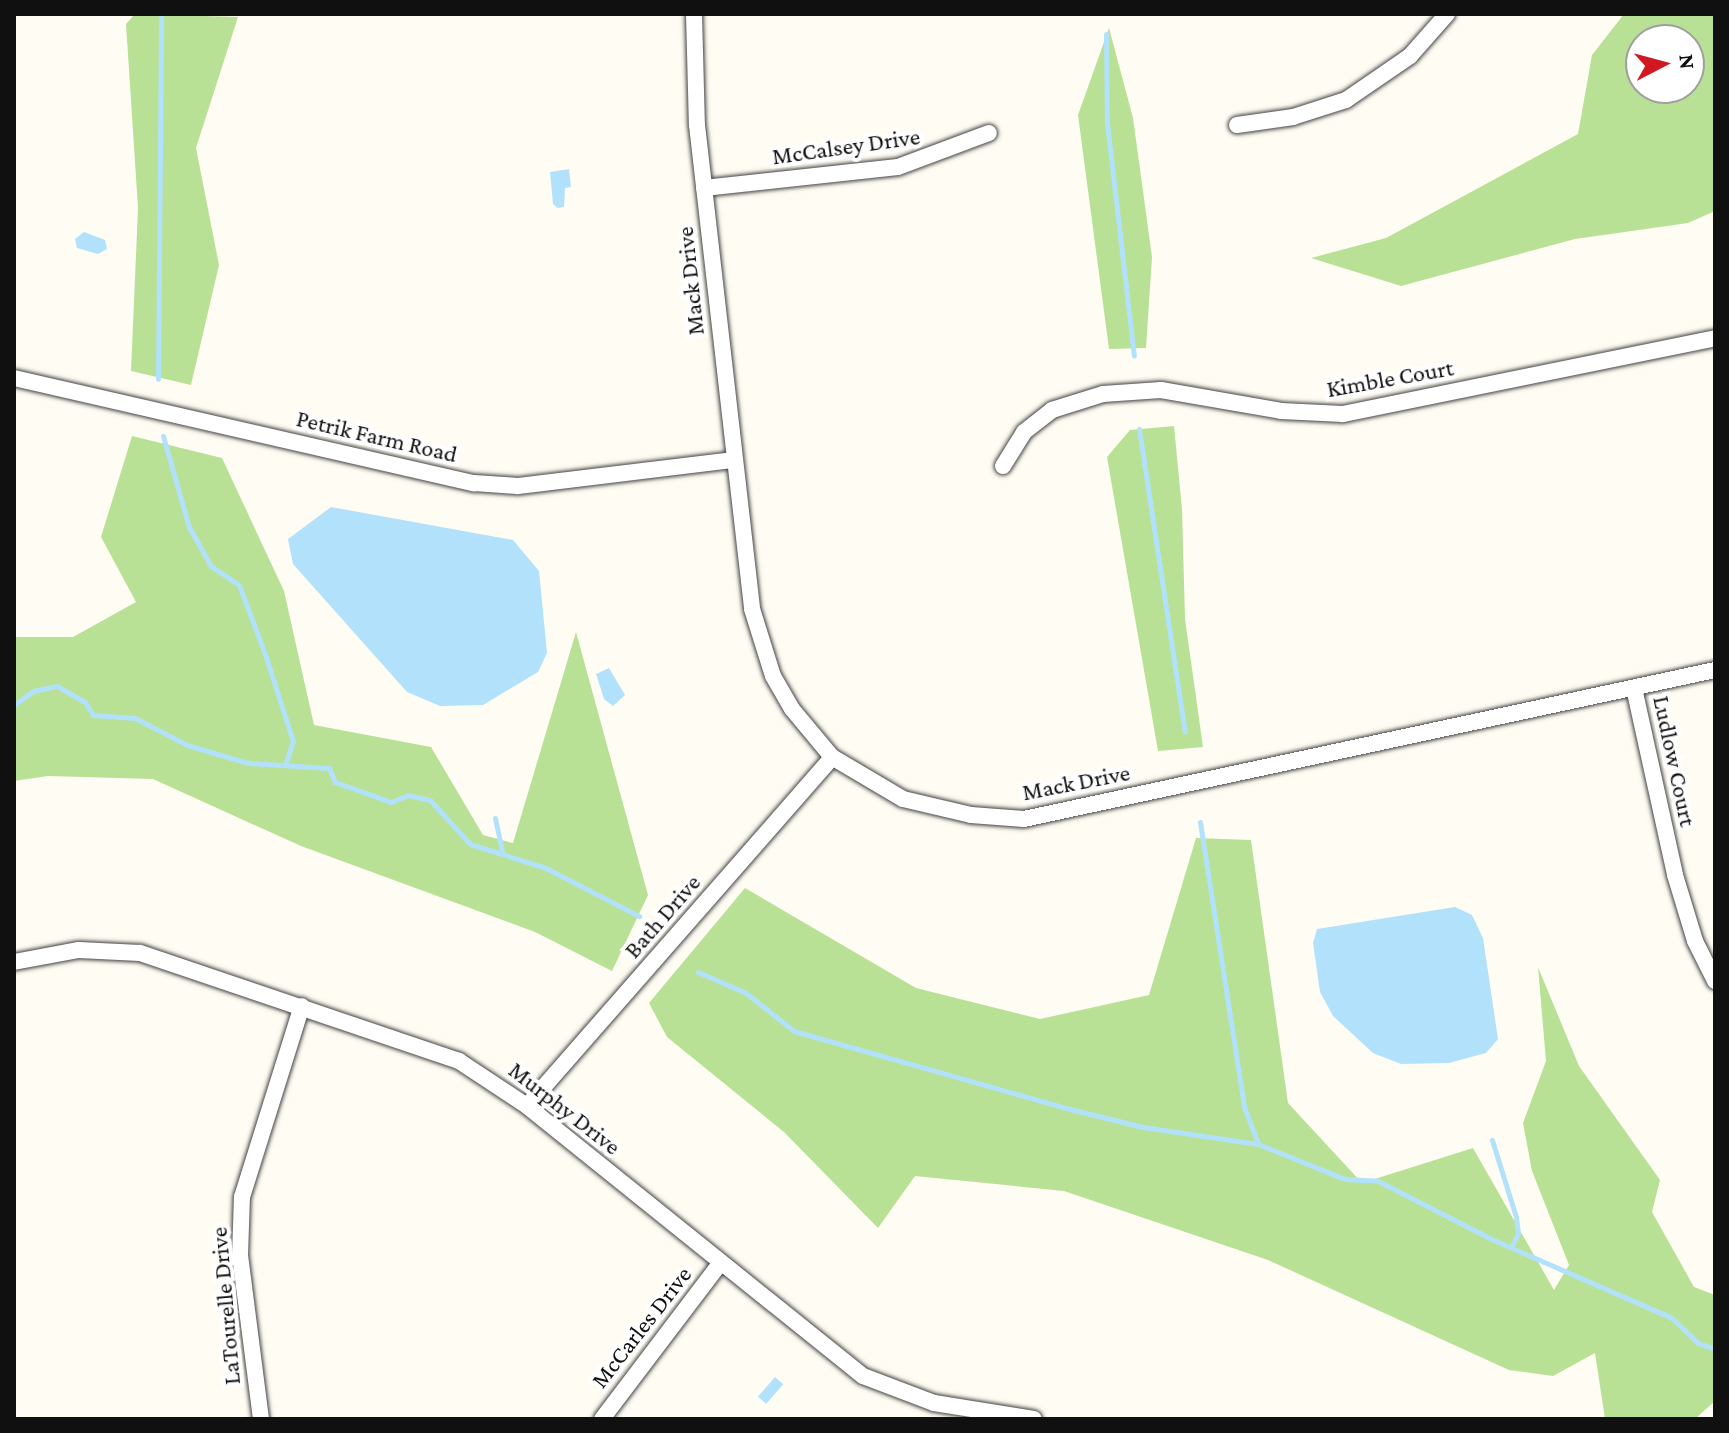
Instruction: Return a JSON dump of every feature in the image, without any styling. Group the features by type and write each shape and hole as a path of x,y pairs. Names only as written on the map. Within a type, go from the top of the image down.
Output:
{"street":[{"name":"Mack Drive","path":"694,14 704,188 734,460 759,641 792,709 832,757 903,799 971,815 1024,819 1715,670"},
{"path":"1237,125 1293,117 1346,100 1410,56 1447,14"},
{"name":"McCalsey Drive","path":"704,188 898,167 989,133"},
{"name":"Kimble Court","path":"1003,466 1024,432 1052,410 1103,394 1161,390 1281,411 1343,414 1715,338"},
{"name":"Petrik Farm Road","path":"14,378 474,483 518,486 734,460"},
{"name":"Ludlow Court","path":"1634,688 1675,875 1695,941 1715,981"},
{"name":"Bath Drive","path":"527,1106 832,757"},
{"name":"Murphy Drive","path":"14,962 79,950 140,953 459,1061 527,1106 719,1265 863,1376 934,1403 1034,1419"},
{"name":"LaTourelle Drive","path":"261,1419 240,1256 242,1197 302,1006"},
{"name":"McCarles Drive","path":"602,1419 719,1265"}],"green space":[{"path":"135,14 238,17 196,148 219,265 191,385 131,371 138,208 126,24"},
{"path":"1624,14 1715,14 1715,211 1688,223 1575,239 1401,286 1311,258 1386,238 1578,134 1592,55"},
{"path":"1109,28 1133,118 1152,257 1146,348 1109,349 1078,115"},
{"path":"1174,426 1182,509 1185,619 1203,747 1158,751 1107,457 1130,430"},
{"path":"132,436 222,458 284,591 314,725 431,747 483,835 513,843 576,632 648,895 612,971 535,932 301,846 153,779 48,776 14,781 14,637 73,637 136,602 101,537"},
{"path":"1196,838 1251,840 1288,1103 1362,1183 1473,1148 1554,1290 1569,1265 1532,1171 1523,1123 1546,1061 1538,967 1579,1066 1660,1180 1652,1212 1694,1287 1715,1295 1715,1401 1695,1419 1605,1419 1595,1353 1553,1376 1509,1370 1268,1260 1064,1191 915,1176 878,1228 784,1132 667,1037 649,1003 745,888 916,988 1040,1019 1149,995"}],"water":[{"path":"569,169 571,187 565,188 564,207 558,208 553,204 550,172"},
{"path":"84,232 105,240 107,249 98,254 77,248 75,239"},
{"path":"331,507 513,540 539,571 547,653 538,672 483,705 440,706 407,692 293,564 288,539"},
{"path":"609,668 625,695 613,706 604,699 596,674"},
{"path":"1455,907 1472,915 1483,938 1498,1039 1486,1053 1449,1063 1401,1064 1373,1053 1333,1016 1320,992 1313,943 1317,929"},
{"path":"775,1377 783,1384 766,1404 758,1397"}],"waterway":[{"path":"158,379 161,14"},
{"path":"1106,34 1107,123 1134,355"},
{"path":"1139,429 1185,732"},
{"path":"163,436 189,527 211,566 239,585 265,654 293,741 286,763"},
{"path":"14,705 33,691 57,686 85,702 93,715 135,718 187,745 248,763 329,768 335,782 391,802 408,795 430,800 470,844 546,868 639,916"},
{"path":"495,818 502,851"},
{"path":"1200,822 1244,1107 1258,1144"},
{"path":"698,972 746,993 794,1031 1066,1108 1143,1127 1258,1144 1345,1179 1378,1181 1496,1241 1672,1318 1698,1343 1715,1349"},
{"path":"1492,1140 1516,1217 1518,1233 1512,1246"}]}
